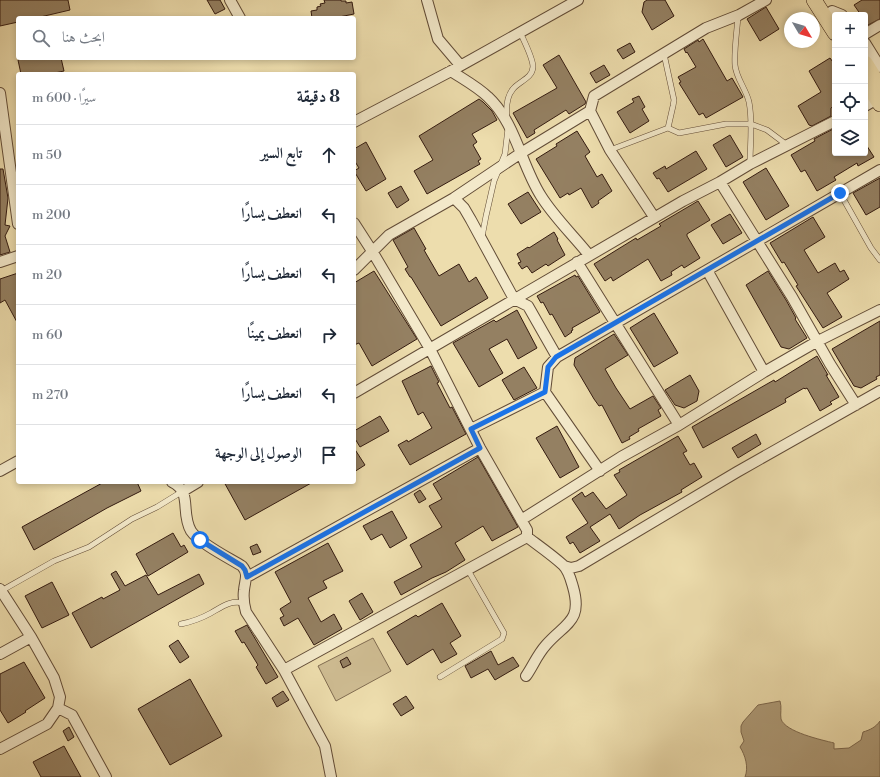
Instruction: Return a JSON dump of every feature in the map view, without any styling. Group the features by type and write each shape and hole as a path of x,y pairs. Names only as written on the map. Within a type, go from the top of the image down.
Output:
{"main road":[{"path":"814,0 832,28"},
{"path":"868,73 876,99"},
{"path":"867,84 876,99"}],"street":[{"path":"230,0 239,16"},
{"path":"427,0 438,39 460,65"},
{"path":"356,121 578,0"},
{"path":"654,217 610,150 590,111 594,96 706,28 739,14 766,0"},
{"path":"868,32 880,25"},
{"path":"868,48 880,67"},
{"path":"451,70 488,96 499,110 522,153 529,175 541,197 589,255"},
{"path":"0,93 3,145 16,213"},
{"path":"356,268 389,236 454,198 522,153 590,111"},
{"path":"356,392 654,217 720,182 750,164 832,123"},
{"path":"600,471 545,392 548,367 556,357 880,170"},
{"path":"720,182 856,405"},
{"path":"454,198 464,208 514,299 528,306 556,357"},
{"path":"356,226 430,349 480,448 527,530 527,537"},
{"path":"0,262 16,257"},
{"path":"577,262 614,324 679,425"},
{"path":"707,270 764,372"},
{"path":"521,520 621,457 679,425 764,372 818,341 880,310"},
{"path":"471,429 545,392"},
{"path":"527,537 564,566 571,568 579,566 737,472 880,392"},
{"path":"247,577 480,448"},
{"path":"0,471 16,462"},
{"path":"175,484 183,491 185,496 185,512 188,524 195,536 242,566 245,570 247,577 244,589 244,603 246,612 284,670 325,746 331,777"},
{"path":"183,491 195,484"},
{"path":"284,670 527,537"},
{"path":"526,676 536,657 545,646 571,621 576,609 577,600 572,582 564,566"},
{"path":"0,749 47,724 58,708 60,697 54,678 31,637 1,590"},
{"path":"0,654 31,637"},
{"path":"58,708 72,715 106,777"}],"lane":[{"path":"739,14 735,66 747,95 749,104 751,124 750,164"},
{"path":"482,240 494,181 501,167 505,154 508,126 506,111 509,96 513,89 531,73 533,65 520,32"},
{"path":"664,54 674,100 674,106 668,128"},
{"path":"610,150 668,128 679,133 726,124 751,124 767,130 787,146"},
{"path":"840,193 868,243 880,260"},
{"path":"1,590 54,561 89,547 132,519 157,507 183,491"},
{"path":"440,677 502,639 504,632 468,570"},
{"path":"181,624 197,619 230,602 244,603"}],"shaded area":[{"path":"373,638 391,671 336,701 318,666"},
{"path":"780,701 781,719 784,724 796,732 834,743 834,749 849,748 861,740 863,732 873,728 880,721 880,777 745,777 747,769 746,761 740,747 744,741 741,726 758,705"}],"building":[{"path":"0,0 68,0 70,10 44,16 16,16 16,22 0,26"},
{"path":"207,0 220,0 225,9 215,14"},
{"path":"324,0 341,0 346,1 346,3 352,2 354,14 344,16 312,16 311,11 317,10 317,7 321,6 320,4 325,3"},
{"path":"647,0 665,0 674,16 652,30 642,12 644,2"},
{"path":"862,0 880,0 880,19 868,25 868,12 859,12 854,5"},
{"path":"766,7 779,29 760,41 747,19"},
{"path":"703,39 727,81 732,78 743,97 706,118 703,113 699,115 679,83 681,82 678,77 696,67 684,49 698,40 699,42"},
{"path":"630,43 635,52 623,59 617,50"},
{"path":"559,55 586,102 569,114 566,110 534,130 535,133 527,138 513,113 557,88 543,65"},
{"path":"830,58 832,61 831,116 812,126 809,125 798,106 821,92 809,71"},
{"path":"18,60 61,60 64,71 59,72 21,72"},
{"path":"604,65 610,75 596,83 590,73"},
{"path":"639,96 645,107 642,109 649,121 630,133 617,112 634,102 632,99"},
{"path":"479,99 492,111 497,120 472,134 477,142 473,145 481,159 478,161 480,164 427,194 414,171 433,160 419,136"},
{"path":"832,130 832,156 868,156 868,148 874,157 858,166 857,163 834,177 836,180 817,191 805,170 801,172 791,155 815,141 814,139"},
{"path":"577,131 590,152 585,156 597,177 602,174 612,191 598,201 599,203 592,208 581,188 560,198 536,159"},
{"path":"730,135 743,157 726,167 713,145"},
{"path":"366,142 386,179 366,191 356,174 356,170 359,168 356,163 356,148"},
{"path":"696,151 707,169 668,192 659,178 657,179 653,173 665,166 666,169"},
{"path":"766,168 789,206 766,220 743,182"},
{"path":"0,169 3,169 8,198 5,225 10,226 5,236 10,252 0,255"},
{"path":"880,178 880,207 866,215 853,193"},
{"path":"401,186 409,200 397,208 388,193"},
{"path":"528,192 541,212 521,224 508,204"},
{"path":"698,201 710,220 687,234 687,236 700,258 684,268 682,265 671,272 672,275 661,281 648,259 613,281 611,277 605,281 594,264 636,238 637,240 661,226 659,224"},
{"path":"730,214 742,233 723,244 711,225"},
{"path":"813,217 825,237 804,250 818,273 835,263 840,272 844,270 849,279 827,293 842,317 823,328 796,286 798,285 784,262 782,263 770,243"},
{"path":"414,228 426,249 424,250 439,276 459,264 469,282 476,277 488,298 441,326 405,269 408,267 393,240"},
{"path":"554,232 565,255 548,266 546,264 532,273 527,266 522,269 518,263 521,262 517,254"},
{"path":"374,271 417,339 372,366 359,343 356,344 356,282"},
{"path":"768,271 807,338 789,349 781,347 746,285"},
{"path":"16,274 16,320 5,300 0,303 0,279"},
{"path":"575,275 576,277 578,276 600,312 572,328 572,332 565,337 552,314 550,315 543,302 541,303 537,296"},
{"path":"517,310 537,348 518,359 507,339 489,349 503,373 479,387 453,343 494,320 496,322"},
{"path":"654,313 678,353 654,367 630,328"},
{"path":"880,321 880,375 876,377 877,379 861,388 854,386 832,349"},
{"path":"614,334 628,355 605,369 616,388 630,409 653,396 661,408 658,410 661,416 638,429 639,431 629,437 630,439 622,443 602,405 599,406 594,399 574,365 575,358"},
{"path":"817,356 839,397 830,402 832,404 820,411 807,388 804,388 785,399 786,402 703,448 692,427 774,380 775,382"},
{"path":"431,366 439,382 437,383 466,434 410,465 398,445 407,440 408,442 432,428 423,412 418,415 402,381"},
{"path":"524,367 537,388 514,400 502,380"},
{"path":"690,375 699,391 697,401 684,408 675,405 665,390"},
{"path":"380,416 389,431 360,447 356,440 356,430"},
{"path":"557,426 579,467 560,478 536,438"},
{"path":"756,434 761,444 738,458 732,448"},
{"path":"678,436 687,451 683,453 690,465 694,463 702,477 681,490 682,492 640,515 619,529 610,514 590,527 600,541 580,553 573,542 570,544 566,537 588,523 572,499 582,492 585,497 593,492 606,509 627,495 614,475 620,472 619,470"},
{"path":"356,451 365,465 356,471"},
{"path":"478,457 518,527 492,541 483,526 455,543 465,560 446,572 401,595 394,582 422,567 410,545 442,527 429,506 442,499 433,484"},
{"path":"100,484 138,484 141,491 107,508 34,550 22,527"},
{"path":"225,484 309,484 245,520"},
{"path":"420,490 426,499 419,503 414,494"},
{"path":"392,511 407,538 390,548 382,534 371,540 363,526"},
{"path":"173,533 181,547 184,545 188,552 148,576 136,554"},
{"path":"328,543 343,571 323,581 327,588 308,598 321,622 334,614 342,629 314,645 298,618 284,626 280,618 284,616 280,609 291,602 275,572"},
{"path":"257,544 261,552 253,555 250,547"},
{"path":"116,571 125,586 146,575 158,595 199,574 204,584 91,648 72,613 102,597 103,599 120,590 111,574"},
{"path":"52,582 69,615 42,628 25,596"},
{"path":"362,593 373,612 360,620 349,601"},
{"path":"442,603 461,636 450,643 457,654 441,663 433,649 407,665 387,632 416,615 418,617"},
{"path":"247,625 278,677 266,684 256,667 258,665 244,642 242,643 235,631"},
{"path":"178,640 189,657 180,663 169,646"},
{"path":"491,651 498,665 513,657 519,666 495,680 488,669 471,678 465,666"},
{"path":"347,657 351,664 343,668 340,661"},
{"path":"24,662 45,698 8,723 0,710 0,674"},
{"path":"190,679 222,736 170,765 138,709"},
{"path":"283,691 289,700 277,707 272,698"},
{"path":"406,696 414,708 401,716 393,704"},
{"path":"69,727 74,737 68,741 63,731"},
{"path":"64,746 81,777 41,777 33,762"}],"route":[{"path":"200,540 242,566 247,577 480,448 471,429 545,392 548,367 556,357 840,193"}]}
